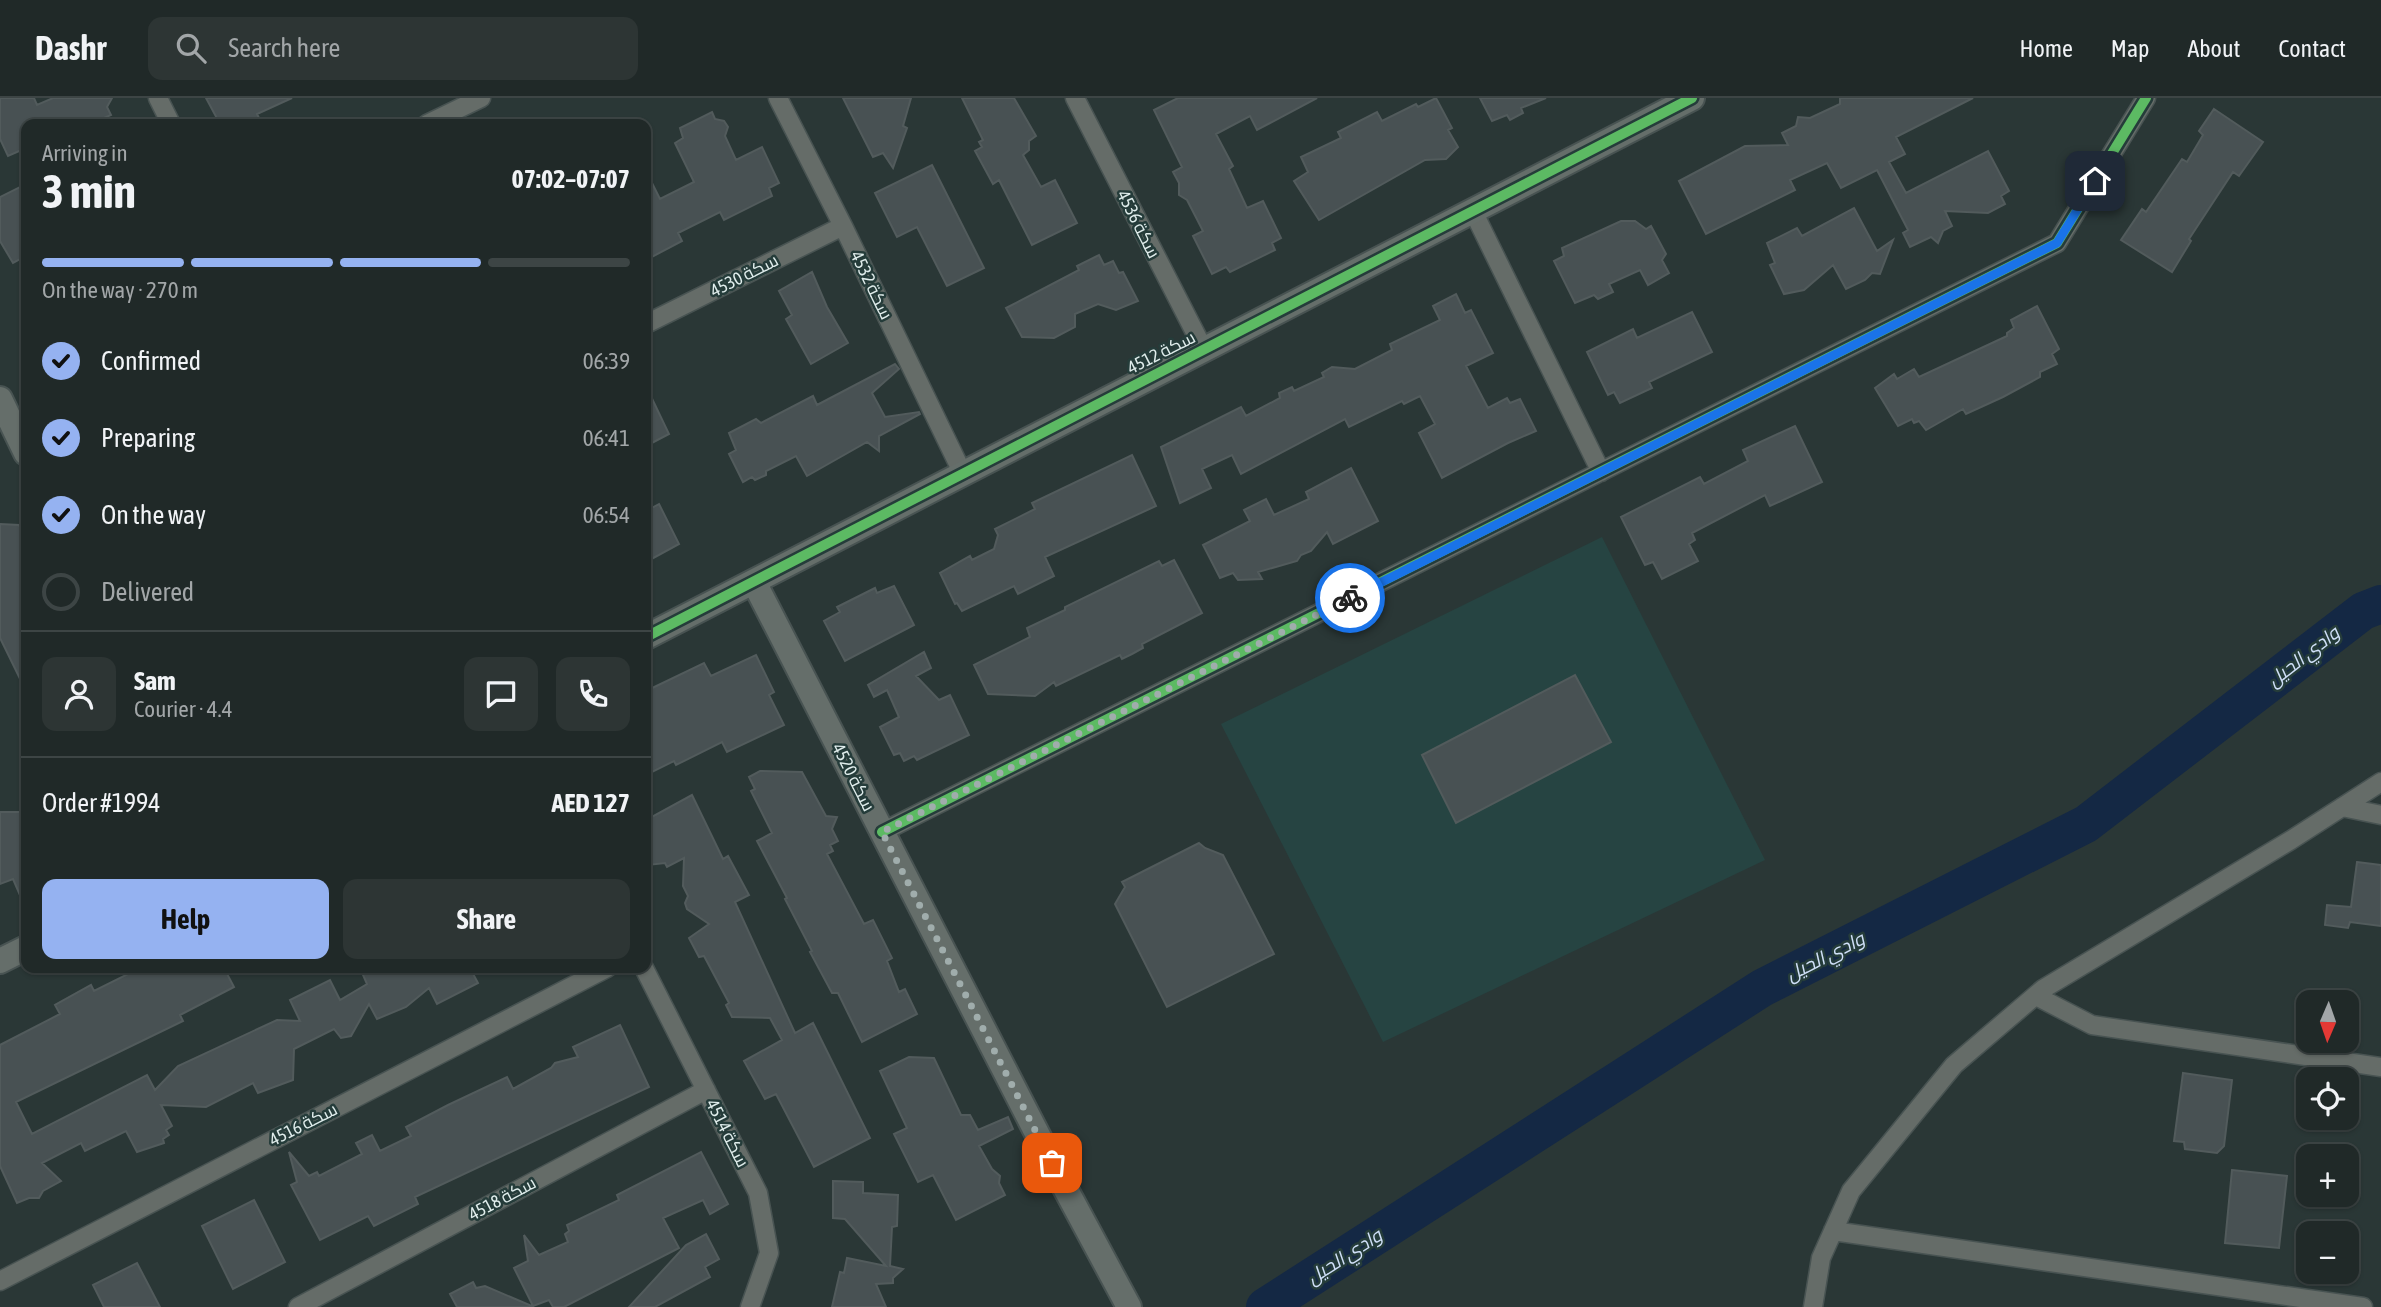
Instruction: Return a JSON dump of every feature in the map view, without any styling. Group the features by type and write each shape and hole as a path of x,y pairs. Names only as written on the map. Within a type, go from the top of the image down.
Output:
{"street":[{"path":"158,98 168,119"},
{"path":"437,119 481,98"},
{"name":"سكة 4532","path":"778,98 963,474"},
{"name":"سكة 4536","path":"1075,98 1204,350"},
{"name":"سكة 4512","path":"651,634 1692,98"},
{"path":"882,832 2057,243 2146,98"},
{"path":"1473,211 1601,472"},
{"name":"سكة 4530","path":"651,322 843,226"},
{"path":"0,399 21,443"},
{"name":"سكة 4520","path":"754,582 1129,1307"},
{"path":"1813,1307 1821,1258 1851,1191 1954,1065 2036,996 2381,782"},
{"path":"2342,807 2381,815"},
{"path":"0,961 21,950"},
{"name":"سكة 4516","path":"0,1281 597,973"},
{"name":"سكة 4514","path":"647,973 758,1193 769,1253 750,1307"},
{"path":"2036,996 2092,1025 2381,1067"},
{"name":"سكة 4518","path":"298,1307 706,1090"},
{"path":"1833,1231 2363,1307"}],"shaded area":[{"path":"1602,537 1765,860 1383,1042 1221,724"}],"building":[{"path":"0,98 34,98 37,105 53,98 112,98 107,107 111,115 102,119 21,119 21,150 8,156 0,139"},
{"path":"206,98 292,98 257,114 260,119 217,119"},
{"path":"843,98 911,98 903,126 907,128 893,168 883,153 873,157"},
{"path":"962,98 1014,98 1036,136 1029,141 1029,150 1023,155 1041,187 1055,180 1077,223 1032,245 999,180 993,184 975,151 982,147 979,142 983,140"},
{"path":"1178,98 1317,98 1257,130 1250,116 1216,134 1233,166 1229,169 1247,208 1263,201 1281,238 1272,243 1275,250 1230,272 1226,267 1212,274 1193,236 1203,231 1187,200 1179,195 1179,183 1173,172 1182,167 1154,110"},
{"path":"1436,98 1452,128 1448,130 1458,147 1446,159 1425,160 1319,220 1294,181 1308,172 1301,157 1341,138 1338,132 1377,112 1382,121 1416,104 1418,107"},
{"path":"1480,98 1546,98 1521,108 1523,113 1510,120 1507,115 1492,121"},
{"path":"1840,98 1973,98 1896,137 1905,154 1889,162 1906,193 1988,151 2009,191 2001,196 2005,204 1988,213 1945,211 1952,226 1943,231 1938,243 1931,237 1910,247 1903,233 1908,230 1877,170 1841,188 1827,163 1790,180 1795,190 1706,234 1679,181 1745,146 1788,145 1782,133 1796,126 1798,117 1810,118 1840,104"},
{"path":"2214,109 2263,142 2239,176 2233,172 2189,239 2191,241 2172,272 2121,240 2142,209 2146,212 2182,159 2187,162 2203,135 2199,131"},
{"path":"712,112 715,119 724,121 728,127 725,136 736,160 762,147 779,183 769,188 772,196 724,220 720,212 678,233 682,241 651,257 651,181 660,199 694,182 675,143 683,138 680,128"},
{"path":"932,165 984,268 947,286 917,227 897,237 875,193"},
{"path":"21,186 21,259 13,263 0,241 0,197"},
{"path":"1854,208 1877,251 1893,240 1880,274 1872,273 1865,280 1846,289 1833,265 1804,290 1784,294 1770,265 1775,263 1767,243 1797,228 1802,236"},
{"path":"1621,221 1635,221 1646,229 1651,226 1666,254 1662,260 1669,273 1648,285 1640,270 1609,284 1613,292 1598,299 1594,295 1575,303 1554,261 1564,256 1562,248"},
{"path":"1099,255 1104,265 1113,261 1119,273 1123,272 1138,301 1116,310 1098,304 1075,314 1075,327 1054,338 1022,337 1006,308 1079,270 1077,266"},
{"path":"812,272 827,307 848,343 811,364 786,319 792,315 779,291"},
{"path":"1456,294 1465,313 1471,310 1493,353 1466,366 1488,408 1507,398 1510,403 1520,399 1536,431 1442,478 1419,433 1435,424 1420,396 1404,404 1402,401 1349,427 1345,419 1241,474 1232,455 1202,469 1211,488 1180,503 1161,447 1241,407 1246,416 1280,398 1279,393 1292,387 1294,391 1324,377 1322,373 1332,367 1355,369 1392,350 1390,344 1440,320 1433,306"},
{"path":"2037,306 2059,349 2052,354 2057,364 2040,372 2040,377 2003,397 1966,414 1963,409 1926,430 1919,421 1914,423 1912,419 1898,426 1875,388 1894,374 1897,379 1914,369 1919,377 2007,336 2014,328 2011,320"},
{"path":"1692,312 1712,352 1649,382 1652,388 1620,403 1614,392 1608,395 1587,352 1633,329 1637,338"},
{"path":"895,364 899,369 872,393 885,417 920,414 879,436 879,451 867,442 807,476 796,456 766,471 766,475 755,480 752,477 743,482 729,454 736,450 729,433 756,419 761,423 813,396 817,405"},
{"path":"651,396 669,434 651,443"},
{"path":"1795,426 1822,482 1770,506 1765,495 1692,533 1695,540 1689,544 1698,561 1662,579 1653,562 1645,565 1621,517 1700,477 1704,484 1748,461 1743,450"},
{"path":"1132,455 1156,506 1045,557 1054,576 1018,594 1014,586 962,611 957,603 955,604 940,573 970,556 972,560 994,549 998,535 995,529 1035,509 1032,503"},
{"path":"1351,468 1378,521 1333,544 1327,532 1311,551 1301,555 1297,561 1258,572 1262,579 1238,580 1233,573 1220,578 1203,545 1250,521 1244,510 1266,499 1274,515 1309,499 1306,492"},
{"path":"659,504 679,544 651,559 651,508"},
{"path":"0,524 19,525 21,681 0,638"},
{"path":"1174,560 1202,613 1142,644 1143,648 1122,659 1120,655 1056,686 1054,682 1035,696 988,694 974,665 1030,637 1027,628 1065,610 1065,607 1159,561 1162,566"},
{"path":"894,586 914,625 845,661 824,621 840,612 837,607 875,588 877,593"},
{"path":"924,652 931,668 916,676 939,700 950,695 969,735 917,760 914,756 904,761 900,753 894,755 880,727 899,717 887,690 874,697 868,685"},
{"path":"756,655 774,692 769,695 784,725 727,752 722,742 676,765 674,761 651,772 651,689 704,663 711,676"},
{"path":"1575,675 1611,742 1456,823 1422,755"},
{"path":"760,771 802,772 826,816 837,817 832,829 838,841 830,845 833,851 827,854 864,924 873,920 892,958 887,961 899,992 905,989 917,1014 862,1042 838,993 832,993 810,952 812,951 785,899 787,898 757,841 772,833 751,791 755,789 749,777"},
{"path":"692,795 723,859 728,856 749,895 735,902 795,1033 813,1023 870,1138 814,1167 776,1094 765,1099 744,1061 782,1040 770,1018 732,1017 726,1005 729,1003 704,956 699,957 689,938 709,924 687,909 685,903 688,896 683,886 684,858 667,867 665,863 651,865 651,817"},
{"path":"0,812 21,812 21,897 13,879 0,884"},
{"path":"1199,843 1223,855 1274,954 1167,1007 1115,904 1125,887 1122,882"},
{"path":"2357,862 2381,865 2381,926 2350,922 2348,928 2325,925 2327,905 2351,907"},
{"path":"130,973 227,973 234,987 180,1015 183,1021 16,1102 32,1134 147,1075 155,1090 178,1066 277,1020 300,1021 290,1000 330,980 340,1000 367,984 362,973 473,973 478,983 437,1004 429,988 406,1007 377,1019 369,1004 351,1036 341,1038 334,1029 294,1049 293,1080 258,1093 253,1083 206,1107 161,1105 172,1126 166,1130 169,1135 163,1139 164,1143 137,1152 126,1131 85,1151 81,1143 42,1163 61,1181 43,1191 39,1198 29,1198 17,1203 0,1166 0,1045 60,1014 55,1005 91,985 94,991"},
{"path":"620,1025 649,1087 415,1197 418,1204 374,1226 368,1216 320,1240 291,1185 297,1182 289,1152 309,1176 317,1172 319,1176 362,1154 356,1143 372,1135 380,1151 411,1136 406,1127 507,1077 513,1089 551,1068 555,1063 578,1057 573,1047"},
{"path":"909,1057 934,1058 961,1115 970,1115 978,1130 1008,1117 1013,1129 979,1146 992,1169 1000,1176 999,1183 1005,1195 956,1220 933,1175 918,1182 894,1134 907,1128 880,1071"},
{"path":"2183,1073 2232,1080 2224,1146 2217,1153 2185,1149 2184,1142 2174,1141"},
{"path":"701,1152 728,1204 710,1214 703,1200 663,1218 679,1248 564,1307 553,1307 549,1300 533,1306 514,1268 528,1261 524,1235 539,1255 568,1242 565,1234 569,1231 567,1225 619,1200 617,1195"},
{"path":"2232,1170 2287,1176 2279,1248 2225,1243"},
{"path":"833,1181 863,1182 863,1193 898,1195 897,1226 892,1227 890,1266 903,1269 893,1278 893,1283 876,1284 886,1307 832,1307 840,1272 844,1273 847,1258 886,1266 845,1219 833,1218"},
{"path":"254,1200 285,1262 233,1289 202,1226"},
{"path":"706,1234 719,1259 705,1267 710,1277 655,1307 629,1307 686,1245"},
{"path":"137,1263 160,1307 104,1307 93,1285"},
{"path":"473,1282 476,1288 485,1286 534,1307 457,1307 450,1294"}],"waterway":[{"name":"وادي الحيل","path":"1265,1307 1762,988 2086,824 2363,611 2381,604"}],"cycle path":[{"path":"651,634 1692,98"},
{"path":"882,832 2057,243 2146,98"}],"way so far":[{"path":"1052,1163 882,832 1350,598"}],"route":[{"path":"1350,598 2057,243 2095,181"}]}
